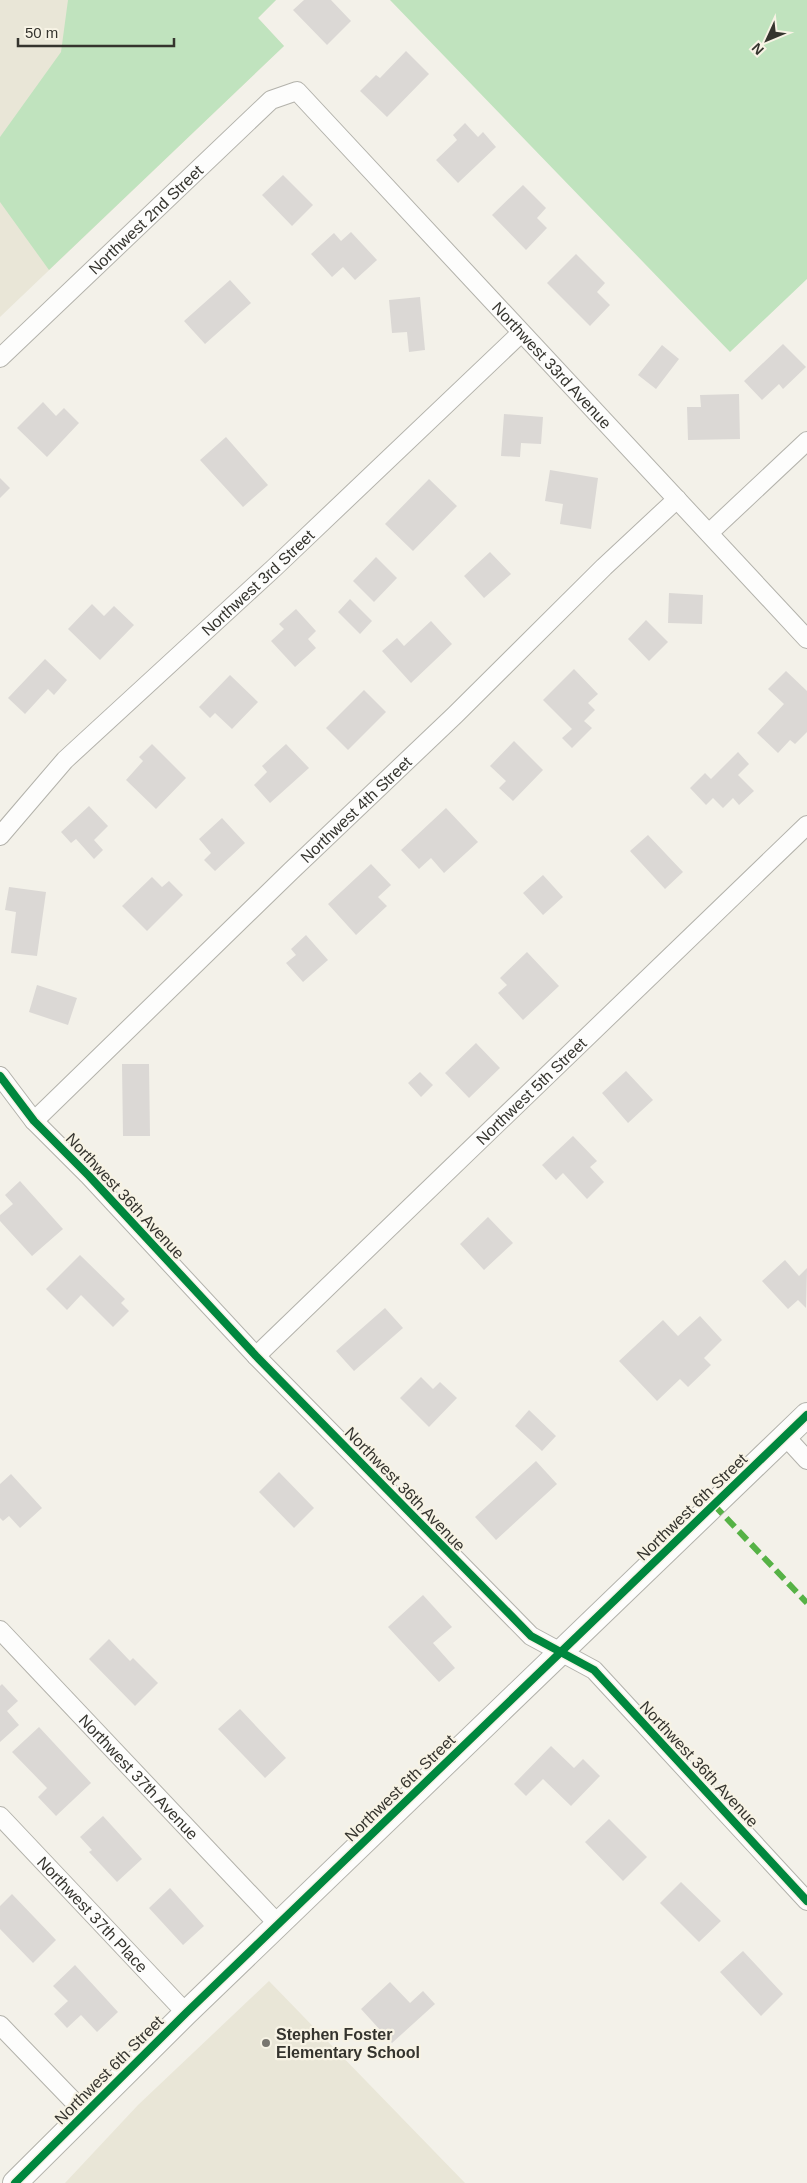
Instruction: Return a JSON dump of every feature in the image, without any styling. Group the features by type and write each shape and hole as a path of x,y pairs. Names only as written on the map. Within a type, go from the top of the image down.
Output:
{"main road":[{"name":"Northwest 6th Street","path":"16,2183 84,2112 807,1415"}],"street":[{"name":"Northwest 33rd Avenue","path":"297,92 807,639"},
{"name":"Northwest 2nd Street","path":"0,358 270,100 297,92"},
{"name":"Northwest 3rd Street","path":"0,836 65,760 274,568 521,333"},
{"path":"709,532 807,441"},
{"name":"Northwest 4th Street","path":"34,1121 291,871 455,716 604,567 677,499"},
{"name":"Northwest 5th Street","path":"256,1356 807,825"},
{"name":"Northwest 36th Avenue","path":"0,1076 34,1121 89,1176 256,1356 531,1636 594,1670 807,1901"},
{"path":"785,1436 807,1460"},
{"name":"Northwest 37th Avenue","path":"0,1630 278,1924"},
{"name":"Northwest 37th Place","path":"0,1816 186,2013"},
{"path":"0,2025 84,2112"}],"shaded area":[{"path":"0,0 276,0 258,18 284,46 0,317"},
{"name":"Stephen Foster Elementary School","path":"269,1981 465,2183 65,2183 138,2105"}],"green space":[{"path":"68,0 276,0 258,18 284,46 49,270 0,202 0,137 61,52"},
{"path":"390,0 807,0 807,279 730,352"}],"building":[{"path":"304,0 331,0 351,21 327,45 293,10"},
{"path":"406,51 429,74 387,117 360,91 376,75 380,78"},
{"path":"465,123 478,137 483,132 496,147 458,183 436,160 457,140 453,135"},
{"path":"283,175 313,205 292,226 262,195"},
{"path":"523,185 546,208 537,218 547,228 526,250 492,215"},
{"path":"351,232 377,260 355,280 343,267 332,277 311,254 334,233 341,241"},
{"path":"576,254 605,283 597,292 610,305 590,326 547,283"},
{"path":"230,280 251,303 205,344 184,321"},
{"path":"420,297 425,350 409,352 407,332 392,333 389,300"},
{"path":"783,344 806,367 783,389 779,384 762,400 744,381"},
{"path":"662,345 679,359 656,389 638,375"},
{"path":"739,394 740,439 688,440 687,407 701,407 700,395"},
{"path":"43,402 56,416 64,408 79,423 47,457 17,428"},
{"path":"504,414 543,417 541,444 521,443 520,457 501,456"},
{"path":"226,437 268,485 243,507 200,460"},
{"path":"550,470 598,478 591,529 560,524 563,504 545,501"},
{"path":"0,478 10,488 0,498"},
{"path":"429,479 457,506 413,551 385,524"},
{"path":"490,552 511,574 484,598 464,576"},
{"path":"376,557 397,578 374,602 353,581"},
{"path":"669,593 703,595 702,624 668,623"},
{"path":"350,599 372,621 360,634 338,612"},
{"path":"92,604 104,616 114,606 134,625 100,660 68,629"},
{"path":"296,609 316,631 308,639 316,648 295,667 271,641 284,629 279,624"},
{"path":"646,620 668,642 649,661 628,639"},
{"path":"431,621 452,644 411,683 382,651 397,638 404,646"},
{"path":"45,659 67,680 54,695 48,689 25,714 8,698"},
{"path":"574,669 598,694 588,703 595,710 584,721 592,728 572,748 562,738 572,729 543,700"},
{"path":"786,671 807,691 807,732 795,744 790,740 778,753 757,733 784,704 768,689"},
{"path":"230,675 258,702 232,729 215,713 210,718 199,707"},
{"path":"364,690 386,712 348,750 326,728"},
{"path":"514,741 543,770 513,801 499,788 506,781 490,766"},
{"path":"152,744 186,778 156,809 126,780 143,761 139,757"},
{"path":"286,744 309,768 270,803 254,785 267,772 262,766"},
{"path":"738,752 749,764 738,775 754,791 739,805 733,798 723,808 713,798 706,805 690,788 705,773 711,779"},
{"path":"89,806 108,826 94,840 103,850 94,859 76,839 71,843 61,832"},
{"path":"446,808 478,842 444,873 431,858 419,869 401,850"},
{"path":"222,818 245,843 215,871 204,860 211,853 199,839"},
{"path":"648,835 683,872 665,889 630,851"},
{"path":"371,864 391,885 378,897 387,906 356,935 328,904"},
{"path":"543,875 563,897 543,915 523,893"},
{"path":"152,877 162,887 169,881 183,895 147,931 122,906"},
{"path":"9,887 46,892 37,956 11,953 16,912 5,910"},
{"path":"306,935 328,960 303,982 286,963 296,955 291,949"},
{"path":"527,952 559,986 523,1020 498,993 507,985 500,978"},
{"path":"37,985 77,998 68,1025 29,1012"},
{"path":"476,1043 500,1068 469,1098 445,1073"},
{"path":"122,1064 149,1064 150,1136 123,1136"},
{"path":"626,1071 653,1100 628,1123 602,1093"},
{"path":"420,1072 433,1085 421,1097 408,1083"},
{"path":"573,1136 597,1161 590,1167 604,1182 587,1199 563,1173 556,1180 542,1165"},
{"path":"20,1181 63,1229 32,1256 0,1221 0,1215 13,1204 5,1195"},
{"path":"488,1217 513,1243 484,1270 460,1244"},
{"path":"80,1255 125,1299 121,1303 129,1311 113,1327 81,1295 67,1310 46,1289"},
{"path":"785,1260 799,1276 807,1268 806,1308 798,1300 788,1309 762,1281"},
{"path":"385,1308 403,1328 354,1371 336,1351"},
{"path":"700,1316 722,1340 704,1358 711,1365 688,1387 680,1379 657,1401 619,1361 663,1320 678,1336"},
{"path":"421,1377 433,1389 440,1382 457,1398 429,1427 400,1398"},
{"path":"529,1410 556,1436 542,1451 515,1426"},
{"path":"536,1461 557,1484 496,1540 475,1517"},
{"path":"279,1472 314,1508 294,1528 259,1492"},
{"path":"11,1474 42,1508 20,1528 9,1516 3,1521 0,1518 0,1484"},
{"path":"423,1595 452,1627 433,1643 455,1668 439,1682 388,1627"},
{"path":"109,1639 130,1661 133,1658 158,1683 135,1706 89,1659"},
{"path":"2,1684 18,1701 7,1711 19,1725 0,1742 0,1686"},
{"path":"240,1709 286,1758 265,1778 218,1729"},
{"path":"39,1727 91,1783 56,1816 38,1797 47,1788 12,1752"},
{"path":"551,1746 574,1768 583,1759 600,1776 571,1806 543,1779 526,1796 514,1784"},
{"path":"103,1816 142,1859 117,1882 89,1852 92,1850 80,1837"},
{"path":"609,1819 647,1857 623,1881 585,1842"},
{"path":"681,1882 721,1921 699,1942 660,1903"},
{"path":"170,1888 204,1926 183,1945 149,1908"},
{"path":"12,1894 56,1940 33,1963 0,1929 0,1906"},
{"path":"743,1951 783,1994 761,2016 720,1972"},
{"path":"75,1965 118,2012 97,2032 81,2015 67,2028 54,2014 68,2001 53,1986"},
{"path":"390,1982 410,2003 423,1991 435,2004 392,2043 361,2009"}],"marked path":[{"path":"714,1505 807,1603"}],"cycle path":[{"path":"0,1076 34,1121 89,1176 256,1356 531,1636 594,1670 807,1901"},
{"path":"15,2183 186,2013 807,1415"}],"place":[{"name":"Stephen Foster Elementary School","path":"266,2043"}]}
